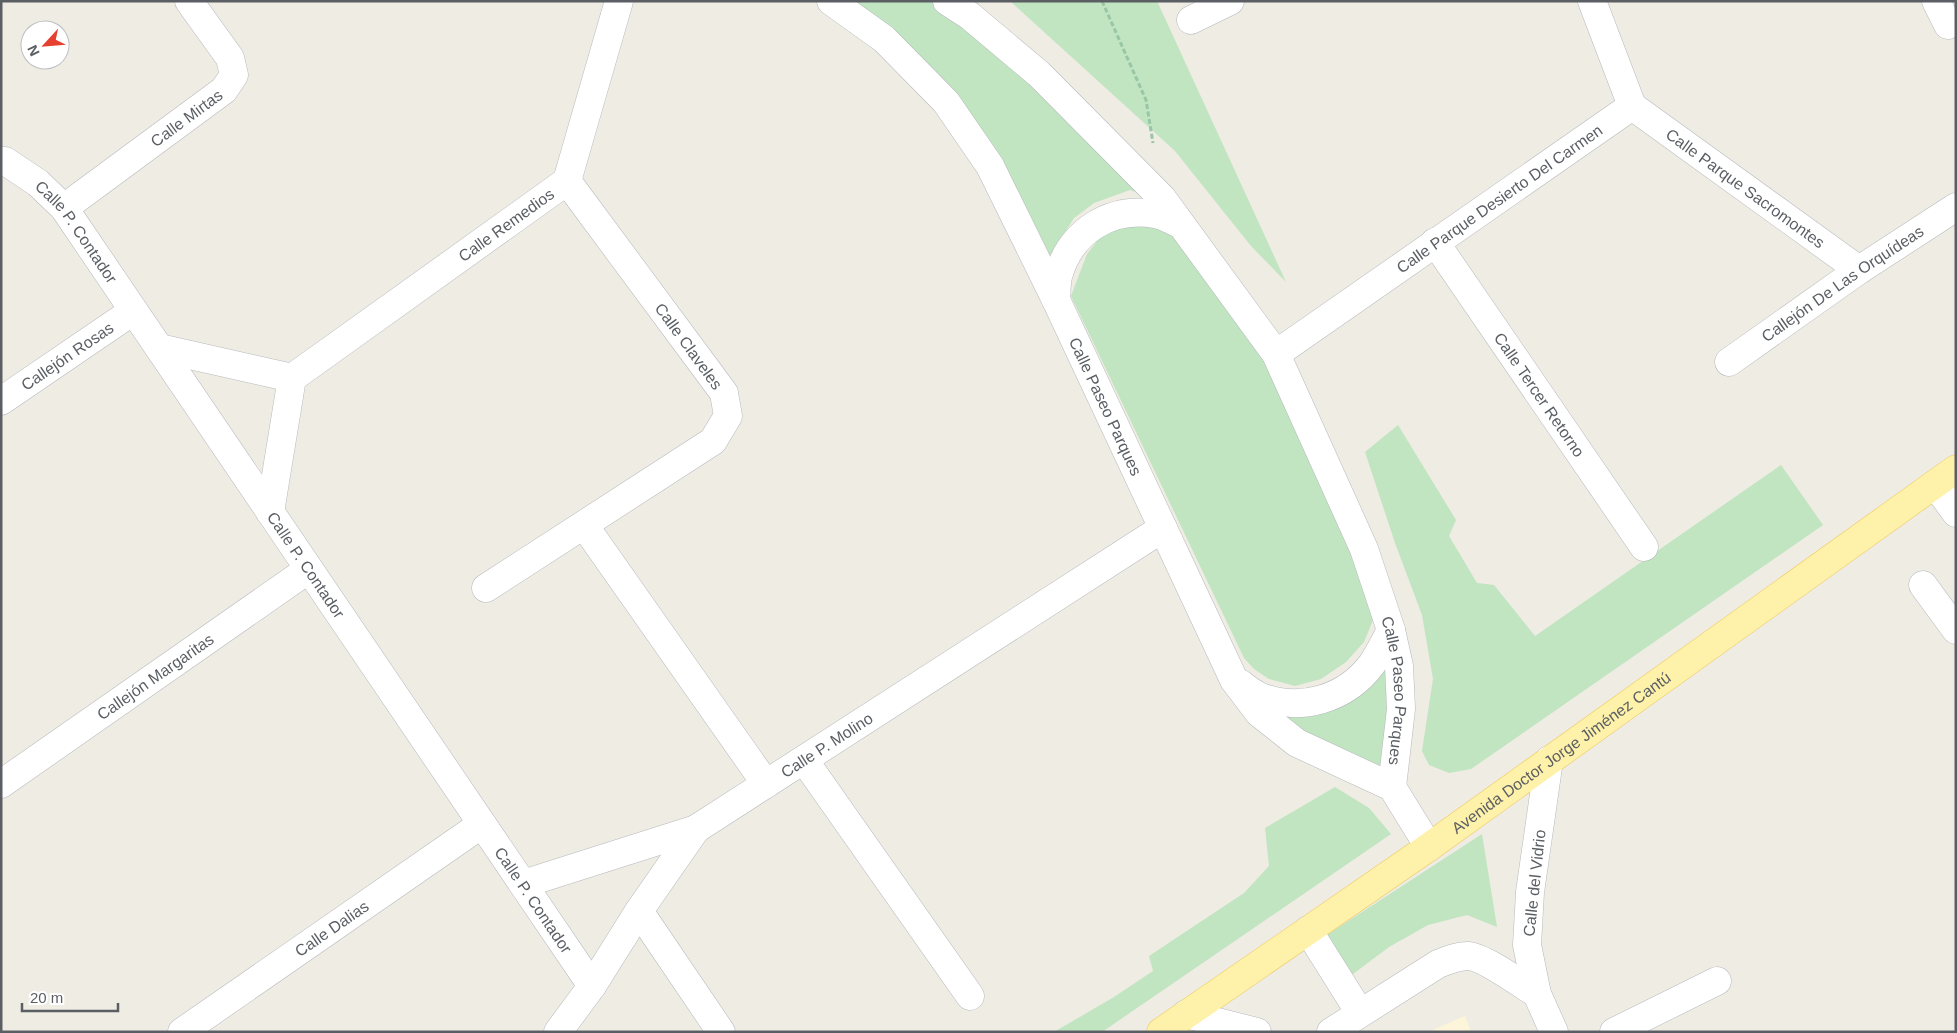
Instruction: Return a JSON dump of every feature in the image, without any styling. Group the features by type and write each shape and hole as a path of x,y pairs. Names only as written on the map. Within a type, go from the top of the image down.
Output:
{"main road":[{"name":"Avenida Doctor Jorge Jiménez Cantú","path":"1161,1032 1429,847 1945,476"}],"street":[{"name":"Calle Mirtas","path":"64,208 224,90 234,75 230,58 189,1"},
{"name":"Calle Remedios","path":"292,378 567,181 619,1"},
{"name":"Calle Paseo Parques","path":"831,1 884,39 946,102 990,166 1056,300 1234,680 1259,713 1297,743 1392,787 1429,847"},
{"name":"Calle Paseo Parques","path":"947,1 970,16 1039,74 1162,198 1276,354 1364,549 1391,630 1400,666 1401,709 1392,787"},
{"path":"1191,20 1230,1"},
{"path":"1592,1 1632,106"},
{"name":"Calle Parque Desierto Del Carmen","path":"1276,354 1632,106"},
{"name":"Calle Parque Sacromontes","path":"1632,106 1859,270"},
{"name":"Calle P. Contador","path":"3,161 38,183 64,208 592,986"},
{"name":"Calle Claveles","path":"486,588 713,441 728,416 724,393 567,181"},
{"name":"Callejón De Las Orquídeas","path":"1729,362 1859,270 1956,207"},
{"path":"1056,300 1058,274 1068,250 1085,231 1099,222 1106,218 1131,212 1157,214 1180,224"},
{"name":"Calle Tercer Retorno","path":"1435,242 1644,547"},
{"name":"Callejón Rosas","path":"1,401 133,311"},
{"path":"159,348 292,378 270,512"},
{"path":"1945,476 1956,513"},
{"path":"584,525 766,784"},
{"name":"Calle P. Molino","path":"558,1032 592,986 639,912 696,829 1163,528"},
{"name":"Callejón Margaritas","path":"1,784 309,569"},
{"path":"1923,585 1956,630"},
{"path":"1234,680 1260,697 1291,704 1322,701 1350,687 1371,664 1391,630"},
{"path":"804,760 970,996"},
{"name":"Calle del Vidrio","path":"1548,760 1530,892 1527,945 1537,994 1554,1032"},
{"name":"Calle Dalias","path":"182,1032 482,824"},
{"path":"523,884 696,829"},
{"path":"639,912 722,1032"},
{"path":"1308,930 1360,1013"},
{"path":"1331,1032 1438,964 1450,959 1470,956 1497,968 1537,994"},
{"path":"1614,1032 1717,981"},
{"path":"1186,1014 1257,1032"}],"path":[{"path":"1102,1 1146,100 1154,149"}],"shaded area":[{"path":"1465,1016 1471,1032 1428,1032"}],"green space":[{"path":"848,1 933,1 942,6 1064,110 1139,193 1130,190 1094,203 1074,218 1049,257 994,157"},
{"path":"1010,1 1157,1 1286,282 1251,246 1175,151"},
{"path":"1139,220 1167,227 1265,356 1355,552 1373,620 1364,642 1346,662 1321,679 1295,686 1269,679 1254,669 1244,658 1071,296 1087,254 1101,236"},
{"path":"1398,425 1456,520 1449,536 1477,583 1494,585 1535,636 1781,465 1823,525 1471,769 1449,773 1429,765 1422,751 1433,679 1422,615 1395,543 1365,452"},
{"path":"1387,651 1394,677 1381,772 1263,710 1283,708"},
{"path":"1335,787 1369,808 1391,834 1102,1032 1054,1032 1114,997 1153,971 1149,956 1244,893 1269,866 1265,828"},
{"path":"1482,834 1497,927 1467,915 1428,925 1389,947 1341,983 1316,942"}]}
